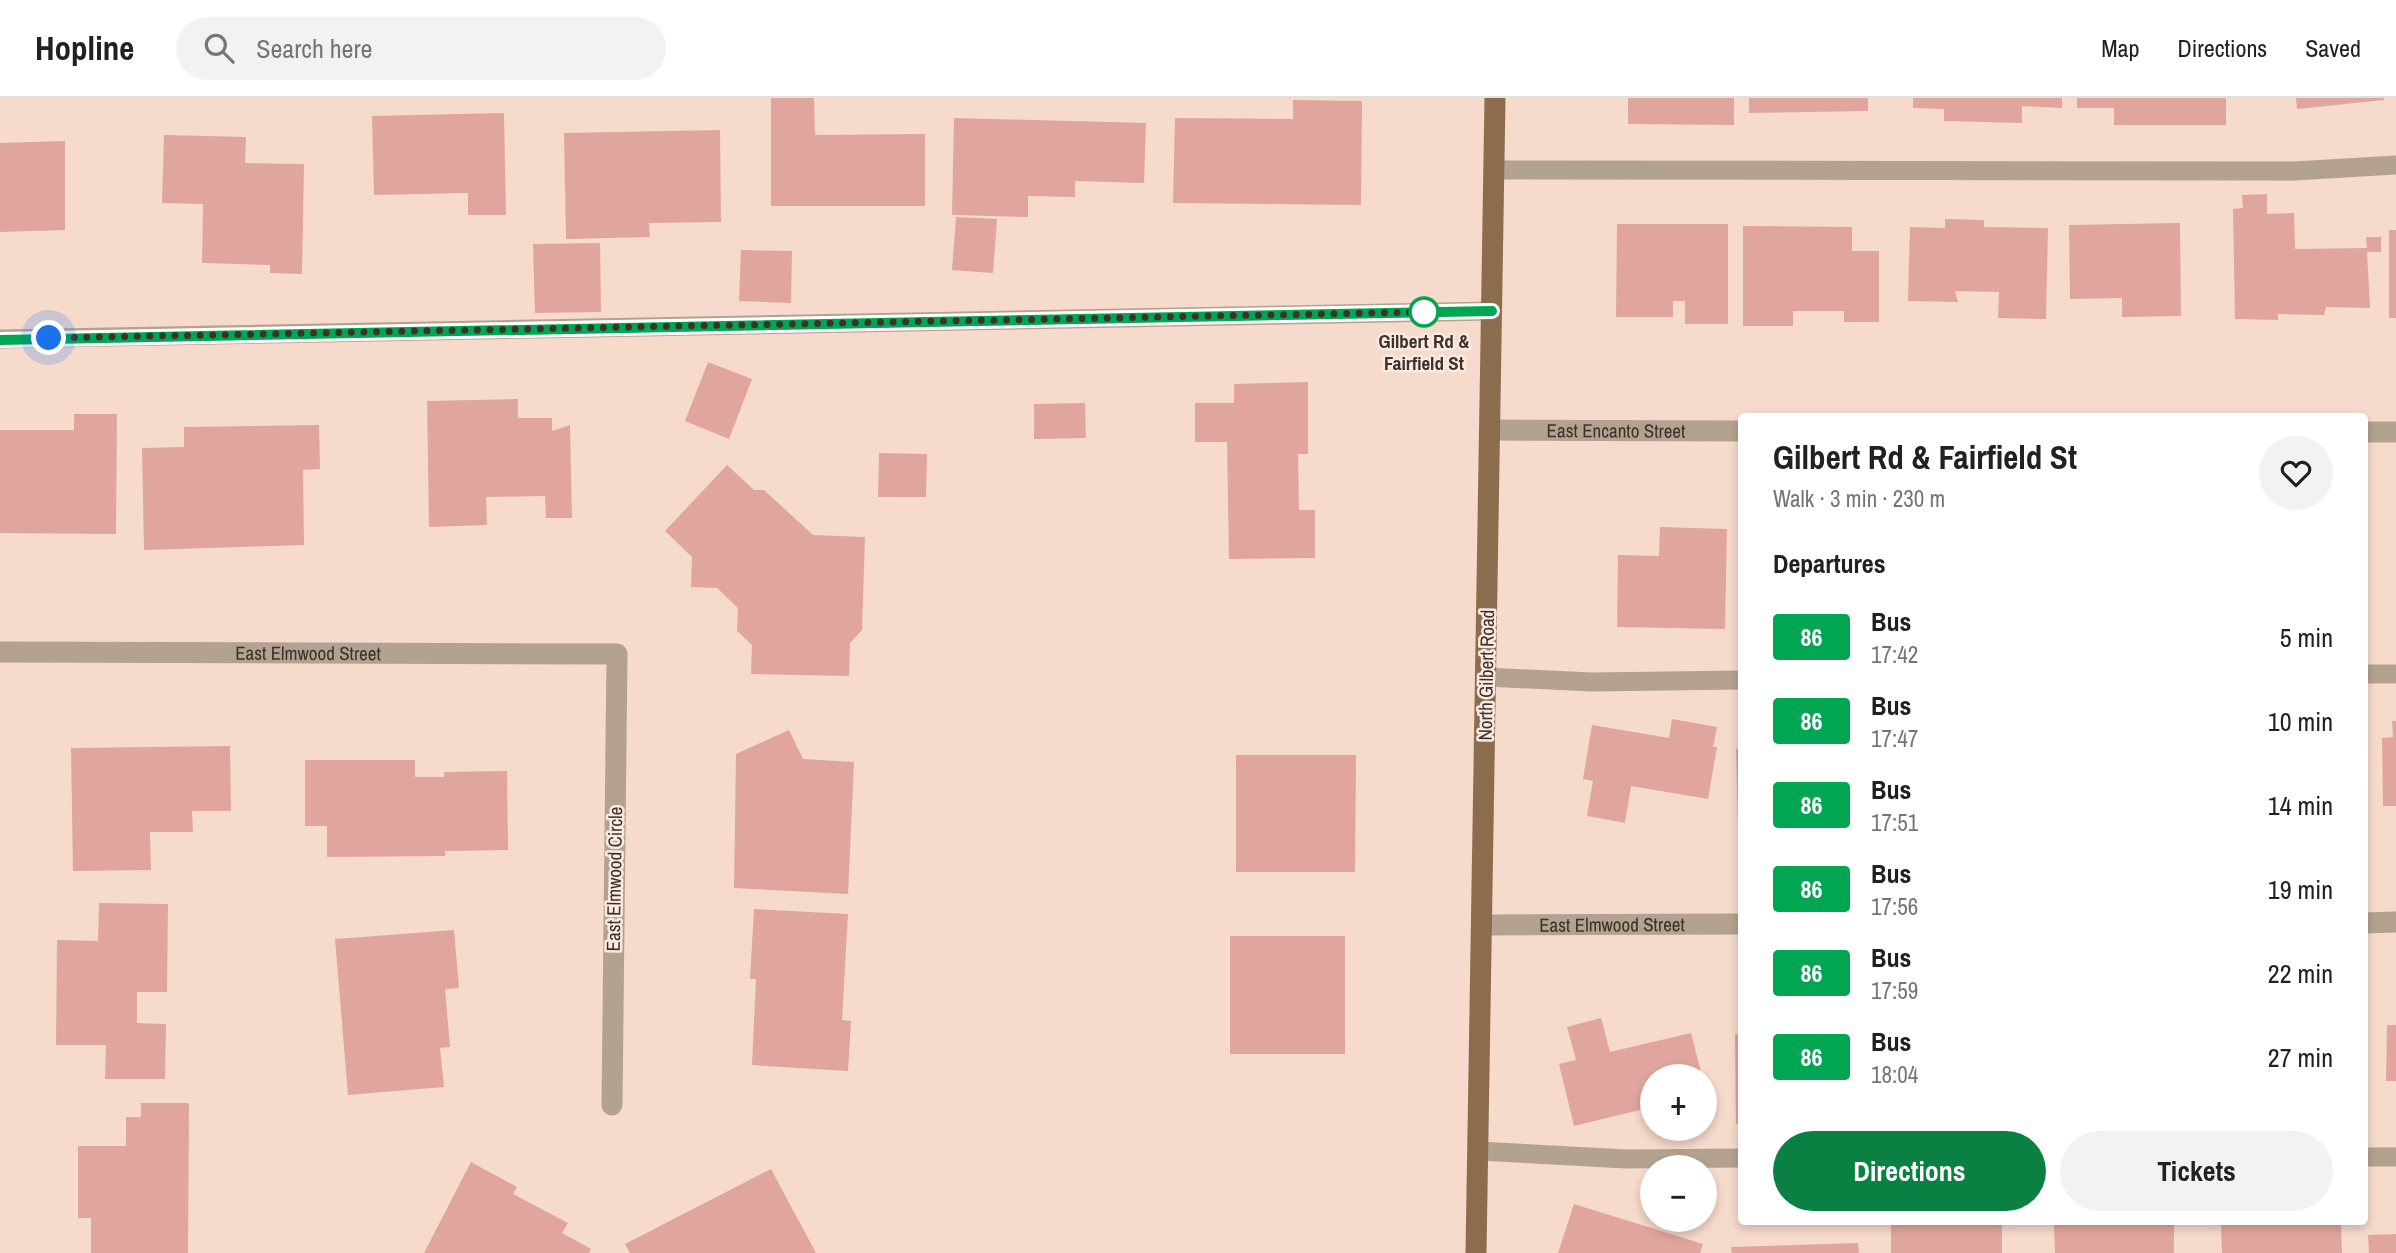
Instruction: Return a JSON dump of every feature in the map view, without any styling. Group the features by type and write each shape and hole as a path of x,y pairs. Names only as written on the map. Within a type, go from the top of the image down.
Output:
{"main road":[{"name":"North Gilbert Road","path":"1476,1253 1495,98"}],"street":[{"name":"East Encanto Street","path":"1490,430 1738,431"},
{"path":"2368,432 2396,432"},
{"name":"East Elmwood Street","path":"0,652 617,654"},
{"name":"East Elmwood Circle","path":"612,1105 617,654"},
{"path":"2368,923 2396,922"},
{"name":"East Elmwood Street","path":"1482,925 1738,924"}],"lane":[{"path":"1494,170 2266,171 2396,165"},
{"path":"0,340 1492,311"},
{"path":"2368,674 2396,674"},
{"path":"1486,677 1592,682 1738,680"},
{"path":"1478,1151 1626,1159 1738,1158"},
{"path":"2368,1157 2396,1157"}],"building":[{"path":"771,98 814,98 815,135 925,134 925,206 771,206"},
{"path":"1628,98 1734,98 1734,125 1628,124"},
{"path":"1749,98 1868,98 1868,111 1749,113"},
{"path":"1913,98 2062,98 2062,108 2022,106 2022,123 1944,121 1944,109 1913,108"},
{"path":"2077,98 2226,98 2226,125 2114,125 2114,108 2077,108"},
{"path":"2296,98 2384,98 2384,100 2297,109"},
{"path":"1293,100 1362,101 1361,205 1173,203 1175,118 1293,119"},
{"path":"504,113 506,215 468,215 468,193 374,195 372,116"},
{"path":"954,118 1146,123 1144,183 1075,181 1075,197 1028,196 1028,217 952,215"},
{"path":"720,130 721,222 649,223 650,237 566,239 564,133"},
{"path":"164,135 246,137 245,163 304,164 302,274 270,273 270,265 202,263 203,204 162,203"},
{"path":"65,141 65,230 0,232 0,143"},
{"path":"2267,194 2267,214 2294,213 2295,249 2367,248 2366,237 2381,237 2381,252 2367,252 2370,308 2326,307 2324,315 2278,314 2278,320 2235,319 2233,209 2243,208 2242,195"},
{"path":"956,217 997,219 993,273 952,270"},
{"path":"1945,219 1984,220 1984,227 2048,228 2046,319 1998,318 1999,292 1955,291 1958,302 1908,301 1910,227 1945,228"},
{"path":"2180,223 2181,316 2122,317 2122,298 2070,299 2069,225"},
{"path":"1617,224 1728,224 1728,324 1685,324 1685,301 1673,301 1673,317 1616,317"},
{"path":"1743,226 1852,227 1852,251 1879,251 1879,322 1844,322 1844,311 1793,311 1793,326 1743,326"},
{"path":"2389,230 2396,230 2396,318 2389,318"},
{"path":"600,243 601,312 535,313 533,244"},
{"path":"741,250 792,251 791,303 739,301"},
{"path":"708,362 752,379 729,439 685,421"},
{"path":"1308,382 1308,454 1298,454 1299,510 1315,510 1315,558 1229,559 1227,442 1195,442 1195,403 1234,403 1234,384"},
{"path":"518,399 518,418 552,418 552,431 570,425 572,518 546,518 545,496 486,497 487,525 429,527 427,401"},
{"path":"1085,403 1086,438 1034,439 1034,404"},
{"path":"74,414 117,414 116,534 0,533 0,430 74,430"},
{"path":"319,425 320,469 303,470 304,545 144,550 142,448 184,447 184,427"},
{"path":"879,453 927,454 926,497 878,497"},
{"path":"727,465 754,490 764,490 813,535 865,537 862,630 850,643 849,676 751,674 752,645 737,631 738,608 717,588 691,587 692,557 665,531"},
{"path":"1660,527 1727,529 1725,629 1617,627 1618,555 1659,556"},
{"path":"1672,719 1717,727 1713,747 1717,747 1708,799 1631,786 1625,823 1587,816 1593,781 1583,779 1592,725 1669,738"},
{"path":"2392,721 2396,721 2396,806 2383,806 2382,738 2393,737"},
{"path":"789,730 803,759 854,762 848,894 734,888 736,754"},
{"path":"230,746 231,811 192,811 193,832 150,832 151,870 73,871 71,748"},
{"path":"1736,749 1738,749 1738,826"},
{"path":"1236,755 1356,755 1355,872 1236,872"},
{"path":"305,760 415,760 415,777 444,777 444,772 507,771 508,850 445,851 445,856 327,857 327,826 305,826"},
{"path":"99,903 168,904 167,992 137,992 137,1023 166,1024 165,1079 105,1079 106,1045 56,1045 57,940 98,941"},
{"path":"754,909 848,914 842,1020 851,1021 848,1071 752,1065 756,979 750,979"},
{"path":"454,930 459,988 445,989 450,1047 440,1048 444,1087 348,1095 335,939"},
{"path":"1230,936 1345,936 1345,1054 1230,1054"},
{"path":"1601,1018 1610,1052 1691,1033 1699,1064 1640,1064 1640,1110 1574,1126 1559,1064 1576,1060 1567,1027"},
{"path":"2387,1025 2396,1025 2396,1081 2386,1081"},
{"path":"1735,1034 1738,1034 1738,1124"},
{"path":"141,1103 189,1103 188,1253 91,1253 91,1218 78,1218 78,1146 126,1146 126,1117 141,1117"},
{"path":"471,1162 517,1187 513,1194 568,1223 562,1233 591,1249 589,1253 424,1253"},
{"path":"771,1169 816,1253 630,1253 625,1244"},
{"path":"1574,1204 1640,1224 1640,1232 1664,1232 1703,1244 1700,1253 1558,1253"},
{"path":"1891,1225 2002,1225 2002,1253 1891,1253"},
{"path":"2054,1225 2174,1225 2174,1253 2055,1253"},
{"path":"2221,1225 2341,1225 2342,1253 2222,1253"},
{"path":"2396,1234 2396,1253 2369,1253 2368,1235"},
{"path":"1858,1243 1859,1253 1732,1253 1731,1247"}],"bus line":[{"name":"86","path":"0,340 1492,311"}],"place":[{"name":"Gilbert Rd & Fairfield St","path":"1424,312"}],"route":[{"path":"49,338 1424,312"}]}
